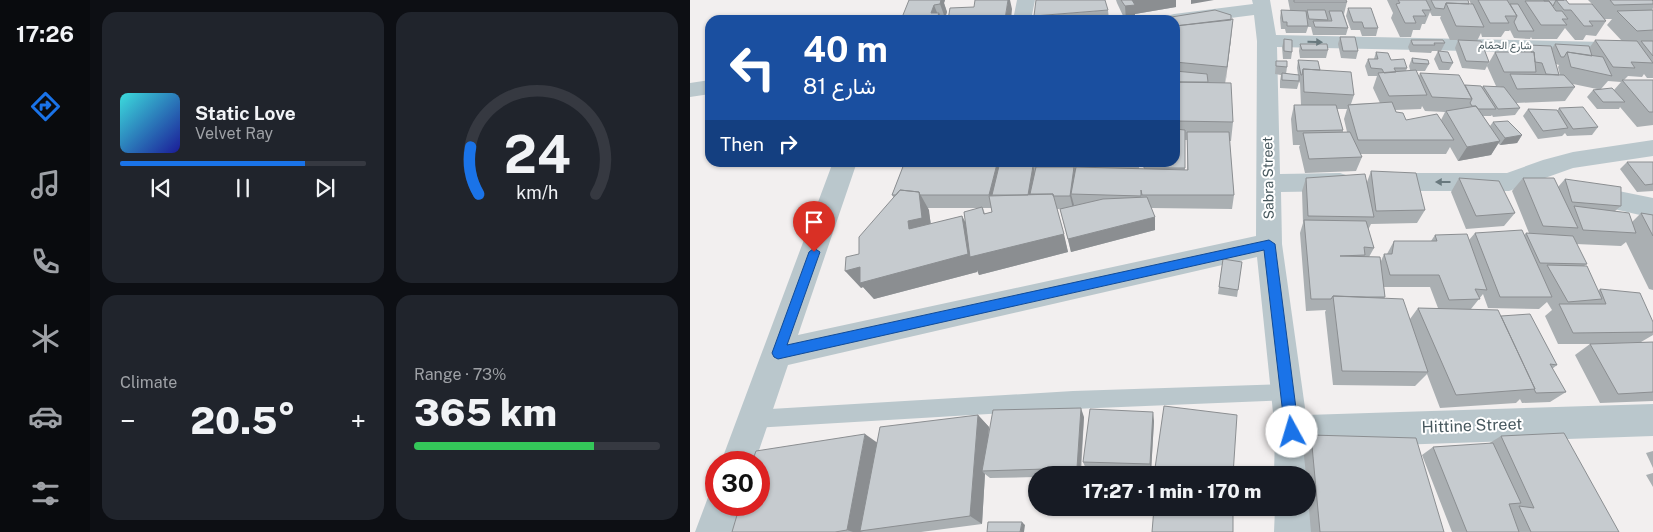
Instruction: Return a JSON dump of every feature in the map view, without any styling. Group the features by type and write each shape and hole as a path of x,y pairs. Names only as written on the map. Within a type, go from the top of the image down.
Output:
{"street":[{"path":"1023,15 1026,0"},
{"path":"1180,19 1262,4"},
{"name":"Sabra Street","path":"1262,4 1266,41 1269,244 1288,392 1292,432 1292,466"},
{"name":"شارع الحمّام","path":"1266,41 1653,49"},
{"path":"690,90 705,88"},
{"path":"1509,182 1573,160 1653,148"},
{"path":"742,451 843,167"},
{"path":"1267,182 1535,182 1653,208"},
{"path":"778,353 1269,244"},
{"name":"Hittine Street","path":"1292,432 1653,420"},
{"path":"714,532 720,516"},
{"path":"1293,516 1293,532"}],"lane":[{"path":"753,419 1073,400 1288,392"}],"building":[{"path":"909,0 941,0 940,4 934,5 931,13 939,13 938,15 903,15"},
{"path":"975,0 1008,0 1006,15 949,15 950,8 974,7"},
{"path":"1036,0 1105,0 1108,10 1046,15 1034,15"},
{"path":"1121,0 1132,0 1135,5 1125,6"},
{"path":"1294,0 1346,0 1347,2 1294,2"},
{"path":"1398,0 1426,0 1431,10 1422,10 1426,16 1413,16 1416,23 1405,23 1396,4 1400,3"},
{"path":"1431,0 1468,0 1469,4 1446,3 1444,9 1435,8"},
{"path":"1478,0 1507,0 1517,16 1505,16 1509,23 1490,23"},
{"path":"1544,0 1556,0 1553,6 1549,1"},
{"path":"1556,0 1566,0 1569,4 1592,4 1606,21 1589,21 1593,26 1584,26 1571,10 1564,10"},
{"path":"1610,0 1652,0 1653,4 1614,5"},
{"path":"1525,1 1549,1 1556,11 1562,11 1568,19 1562,19 1567,25 1541,25"},
{"path":"1446,3 1473,4 1484,27 1456,26"},
{"path":"1510,4 1518,4 1534,31 1518,31 1514,22 1517,16"},
{"path":"1348,8 1371,8 1378,28 1364,28 1362,22 1353,22"},
{"path":"1215,10 1231,15 1231,20 1180,25 1180,16"},
{"path":"1281,10 1306,11 1308,26 1287,26 1287,22 1283,22"},
{"path":"1307,10 1325,10 1328,20 1309,19"},
{"path":"1653,10 1653,30 1637,31 1617,11"},
{"path":"1329,11 1342,11 1348,28 1315,27 1313,21 1332,21"},
{"path":"1233,19 1227,67 1180,62 1180,25"},
{"path":"1340,37 1355,37 1358,51 1343,51"},
{"path":"1284,39 1292,40 1292,52 1284,51"},
{"path":"1411,40 1443,40 1445,43 1413,45"},
{"path":"1458,40 1481,41 1489,62 1466,61"},
{"path":"1595,40 1637,41 1653,63 1631,62 1635,68 1613,67"},
{"path":"1641,41 1653,41 1653,56"},
{"path":"1300,44 1327,44 1328,50 1302,50"},
{"path":"1555,44 1589,46 1592,56 1567,52 1564,57 1561,57"},
{"path":"1529,45 1551,46 1559,75 1546,74 1542,63 1535,62 1534,52 1531,52"},
{"path":"1438,51 1448,52 1453,63 1442,62"},
{"path":"1376,52 1388,53 1391,60 1404,59 1407,68 1394,68 1396,72 1384,73 1382,69 1371,68 1368,59 1378,59"},
{"path":"1495,52 1534,52 1536,72 1504,72"},
{"path":"1567,52 1603,57 1612,76 1571,67"},
{"path":"1412,58 1428,60 1429,64 1413,63"},
{"path":"1298,60 1318,61 1320,70 1303,69 1301,75"},
{"path":"1276,61 1287,61 1287,67 1276,66"},
{"path":"1303,69 1351,72 1354,95 1304,92"},
{"path":"1416,70 1427,95 1389,96 1378,73"},
{"path":"1180,71 1207,74 1208,82 1180,82"},
{"path":"1282,73 1299,75 1299,81 1282,80"},
{"path":"1420,73 1459,75 1472,99 1432,97"},
{"path":"1510,74 1564,75 1575,87 1517,89"},
{"path":"1622,80 1653,80 1653,112 1649,112"},
{"path":"1180,82 1231,83 1233,122 1180,121"},
{"path":"1465,85 1481,86 1496,109 1478,109 1476,106 1472,106 1470,103 1472,99"},
{"path":"1483,86 1504,87 1520,108 1498,109"},
{"path":"1612,88 1625,102 1603,102 1593,90"},
{"path":"1392,102 1396,112 1403,113 1406,120 1437,114 1454,140 1358,140 1348,105"},
{"path":"1294,105 1336,105 1343,130 1297,131"},
{"path":"1476,106 1500,141 1467,147 1446,111"},
{"path":"1583,107 1598,127 1573,129 1559,108"},
{"path":"1528,109 1557,110 1568,128 1543,131"},
{"path":"1508,121 1522,135 1505,138 1493,122"},
{"path":"1180,130 1185,130 1185,168 1144,168 1180,167"},
{"path":"1187,132 1229,132 1234,195 1142,195 1141,190 1141,196 1071,194 1076,167 1188,170"},
{"path":"1350,132 1362,157 1309,159 1303,133"},
{"path":"1627,162 1653,162 1653,184 1645,185"},
{"path":"903,167 996,167 989,195 920,195 919,192 900,190 896,195 892,195"},
{"path":"999,167 1033,167 1028,195 992,195"},
{"path":"1036,167 1074,167 1070,196 1030,194"},
{"path":"1371,171 1416,173 1425,210 1376,211"},
{"path":"1365,174 1374,217 1308,216 1306,178"},
{"path":"1459,178 1499,181 1515,213 1476,216"},
{"path":"1523,178 1554,178 1578,228 1543,226"},
{"path":"1565,179 1621,187 1621,206 1572,202"},
{"path":"900,190 919,192 922,218 908,221 909,229 962,216 968,254 860,283 860,267 845,271 846,257 859,254 859,237"},
{"path":"1053,194 1064,234 970,257 964,212 982,207 984,214 992,212 989,196"},
{"path":"1147,197 1155,217 1068,239 1060,209 1103,199"},
{"path":"1574,206 1629,213 1636,233 1583,230"},
{"path":"1641,213 1653,215 1653,236"},
{"path":"1304,220 1366,221 1374,248 1364,247 1365,255 1340,256 1380,257 1385,297 1333,296 1331,299 1311,299"},
{"path":"1522,230 1552,297 1500,297 1475,233"},
{"path":"1526,233 1573,236 1587,264 1540,263"},
{"path":"1467,234 1487,290 1475,289 1480,299 1449,300 1439,275 1390,275 1384,254 1392,254 1394,241 1437,241 1435,235"},
{"path":"1223,259 1242,262 1238,290 1219,287"},
{"path":"1547,265 1587,266 1602,299 1568,302"},
{"path":"1600,289 1640,293 1653,322 1653,332 1573,333 1559,304 1606,304"},
{"path":"1333,296 1403,299 1428,372 1342,371"},
{"path":"1418,308 1498,310 1535,389 1456,395"},
{"path":"1530,314 1557,365 1550,364 1566,392 1536,393 1501,316"},
{"path":"1653,342 1653,392 1618,394 1590,344"},
{"path":"1164,406 1237,415 1234,466 1155,466"},
{"path":"1081,408 1077,466 1028,466 1028,470 982,471 993,410"},
{"path":"1090,409 1153,412 1150,464 1083,462"},
{"path":"978,415 970,516 860,531 880,427"},
{"path":"1564,433 1619,532 1531,532 1519,506 1534,508 1501,436"},
{"path":"865,434 847,530 835,532 732,532 737,516 770,516 770,451 756,451"},
{"path":"1311,435 1416,438 1444,532 1320,532 1316,466 1314,466"},
{"path":"1493,443 1521,503 1509,504 1519,532 1467,532 1433,447"},
{"path":"1153,516 1233,516 1233,532 1152,532"},
{"path":"988,522 1022,522 1020,532 987,532"}],"route":[{"path":"814,252 778,353 1269,244 1292,432"}]}
